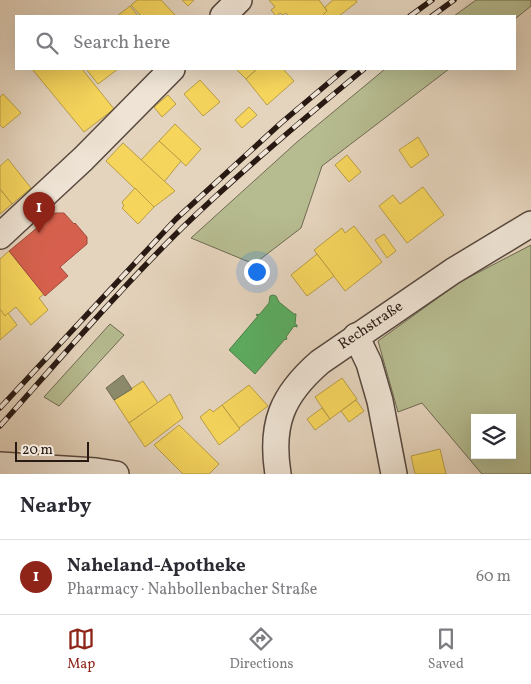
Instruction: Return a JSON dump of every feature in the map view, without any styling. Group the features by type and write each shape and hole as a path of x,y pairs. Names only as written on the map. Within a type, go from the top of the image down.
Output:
{"street":[{"path":"224,15 239,0"},
{"path":"0,236 83,159 171,70"},
{"name":"Rechstraße","path":"278,474 274,453 277,429 291,391 302,377 356,336 453,271 531,224"},
{"path":"356,336 370,364 380,401 394,474"},
{"path":"0,446 13,468 116,474"}],"green space":[{"path":"476,0 531,0 531,6 516,18 516,15 455,15"},
{"path":"384,70 448,70 322,166 301,228 254,264 191,238 297,142"},
{"path":"531,245 531,474 482,474 422,403 398,412 378,341 460,282"},
{"path":"110,324 124,335 59,406 44,397"}],"building: Homes":[{"path":"137,0 161,0 175,15 140,15 131,5"},
{"path":"182,0 194,0 188,6"},
{"path":"269,0 319,0 327,11 323,15 288,15 286,13 283,15 280,13 275,15 271,10 275,7"},
{"path":"333,0 356,0 357,2 340,15 323,15 327,11 325,7"},
{"path":"130,6 137,15 118,15"},
{"path":"33,70 83,70 114,109 84,132"},
{"path":"87,70 117,70 98,84"},
{"path":"237,70 256,70 246,79"},
{"path":"256,70 284,70 294,81 267,105 246,79"},
{"path":"200,80 220,102 203,116 184,94"},
{"path":"3,94 21,113 3,128 0,125 0,97"},
{"path":"168,95 176,104 162,117 154,107"},
{"path":"249,107 257,115 242,128 235,120"},
{"path":"175,124 201,149 186,166 159,141"},
{"path":"418,137 429,155 411,168 399,150"},
{"path":"159,141 181,161 164,182 141,160"},
{"path":"123,143 175,191 154,207 106,161"},
{"path":"347,155 361,172 349,182 335,165"},
{"path":"8,159 31,188 12,204 0,189 0,166"},
{"path":"423,187 444,215 407,243 379,206 393,195 400,204"},
{"path":"135,188 154,207 138,224 122,208 124,206 122,202"},
{"path":"0,189 12,204 0,214"},
{"path":"354,226 382,262 345,291 314,250 342,228 345,233"},
{"path":"384,234 396,251 387,258 375,240"},
{"path":"9,251 44,294 39,298 48,310 31,325 16,307 5,316 0,309 0,259"},
{"path":"317,254 334,276 307,296 291,275"},
{"path":"0,309 5,316 8,313 17,325 0,340"},
{"path":"342,378 357,399 330,419 315,397"},
{"path":"143,381 158,403 129,423 114,400"},
{"path":"249,385 268,406 239,428 222,405"},
{"path":"170,394 183,418 145,447 129,423"},
{"path":"356,400 364,411 349,422 341,411"},
{"path":"222,405 240,429 219,445 200,417 210,409 213,412"},
{"path":"322,408 330,419 315,430 307,419"},
{"path":"179,425 219,464 209,474 183,474 154,445"},
{"path":"440,449 446,474 415,474 411,456"}],"building: Shops":[{"path":"55,213 64,213 75,223 87,237 87,244 60,267 68,276 45,296 9,251"}],"building: Public":[{"path":"270,296 276,296 279,302 296,314 295,324 297,327 294,326 286,340 255,374 229,350 258,316 256,315 259,315 269,303"}],"building: Industry":[{"path":"123,375 132,389 114,400 106,388"}],"railway":[{"path":"411,15 432,0"},
{"path":"433,15 454,0"},
{"path":"0,408 176,219 281,123 344,70"},
{"path":"0,426 112,300 182,228 226,187 363,70"}],"place":[{"name":"Naheland-Apotheke","path":"39,233"}]}
